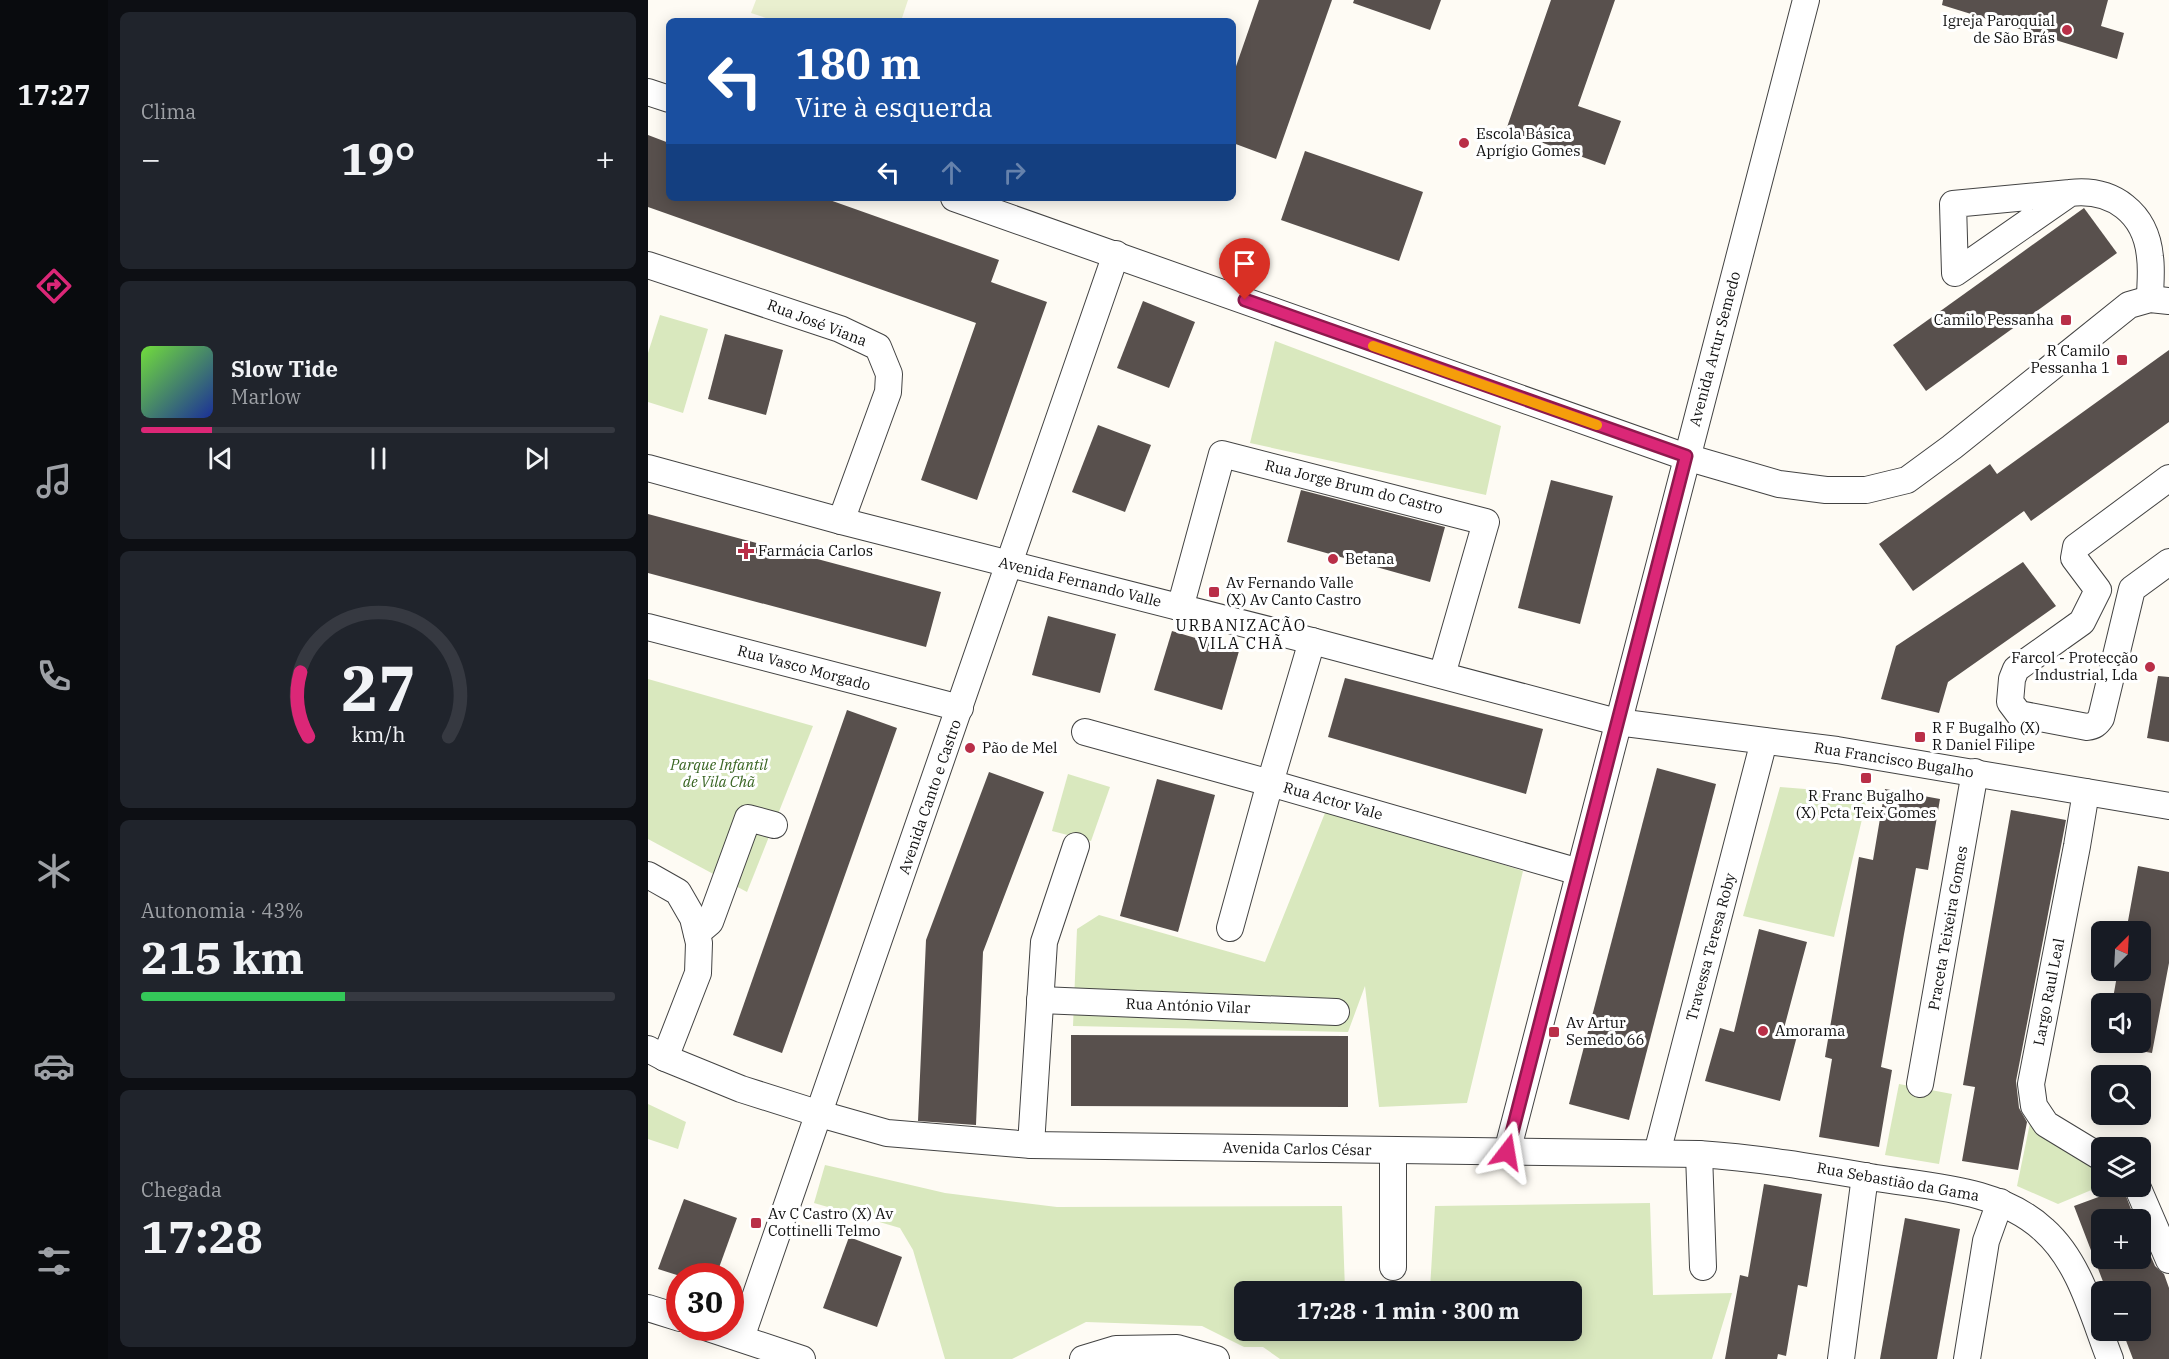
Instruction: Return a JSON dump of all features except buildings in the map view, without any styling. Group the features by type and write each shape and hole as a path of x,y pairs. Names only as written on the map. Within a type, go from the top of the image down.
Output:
{"street":[{"name":"Avenida Artur Semedo","path":"1507,1152 1806,0"},
{"path":"648,92 666,98"},
{"path":"963,201 1686,456 1779,484 1827,490 1866,490 1907,480 1952,447 2129,304 2159,300 2148,244 2133,215 2109,196 2084,191 1953,204 1954,273 2070,193"},
{"name":"Avenida Canto e Castro","path":"744,1329 1116,254"},
{"name":"Rua José Viana","path":"648,265 840,329 878,347 889,374 888,392 841,521"},
{"name":"Rua Jorge Brum do Castro","path":"1180,608 1222,453 1375,491 1486,522 1442,675"},
{"name":"Avenida Fernando Valle","path":"648,468 841,521 1312,641 1617,722"},
{"path":"2169,478 2076,547 2074,558 2098,590 2116,593 2132,589 2169,562"},
{"path":"2098,590 2082,622 2016,669 2012,679 2010,702 2019,714 2087,727 2098,723 2132,589"},
{"name":"Rua Vasco Morgado","path":"648,627 960,708"},
{"path":"1230,928 1312,641"},
{"name":"Rua Francisco Bugalho","path":"1617,722 1837,750 2169,806"},
{"name":"Rua Actor Vale","path":"1086,732 1579,872"},
{"name":"Travessa Teresa Roby","path":"1657,1153 1764,741"},
{"name":"Praceta Teixeira Gomes","path":"1920,1084 1975,772"},
{"name":"Largo Raul Leal","path":"2086,792 2078,846 2031,1084 2034,1106 2046,1124 2091,1151"},
{"path":"697,933 710,922 748,818 774,825"},
{"path":"1031,1145 1044,942 1076,846"},
{"path":"648,875 678,892 693,918 699,943 698,973 657,1054"},
{"name":"Rua António Vilar","path":"1040,1000 1336,1012"},
{"name":"Avenida Carlos César","path":"657,1054 741,1089 887,1133 1031,1145 1657,1153 1777,1161"},
{"path":"1393,1150 1393,1267"},
{"path":"1699,1154 1703,1267"},
{"name":"Rua Sebastião da Gama","path":"1777,1161 1962,1192 2000,1202 2022,1214 2045,1230 2064,1252 2079,1280 2110,1359"},
{"path":"1840,1359 1865,1176"},
{"path":"2142,1197 2169,1260"},
{"path":"1967,1359 1986,1241 2000,1202"},
{"path":"648,1308 666,1314"},
{"path":"744,1339 802,1359"},
{"path":"1083,1359 1116,1349 1177,1348 1216,1359"}],"green space":[{"path":"756,0 908,0 902,18 766,18 751,13"},
{"path":"660,315 708,329 683,413 648,402 648,353"},
{"path":"1275,341 1501,426 1486,495 1250,443"},
{"name":"Parque Infantil de Vila Chã","path":"648,679 813,726 747,892 648,839"},
{"path":"1068,774 1110,787 1091,841 1052,831"},
{"path":"1780,787 1868,794 1834,937 1743,916"},
{"path":"1327,808 1523,871 1467,1103 1379,1107 1365,986 1348,1032 1073,1026 1077,929 1099,915 1265,962"},
{"path":"1899,1084 1952,1094 1939,1164 1885,1155"},
{"path":"648,1104 686,1122 678,1149 648,1139"},
{"path":"2030,1123 2091,1165 2091,1190 2058,1204 2017,1186"},
{"path":"825,1165 945,1193 1057,1207 1342,1206 1345,1281 1234,1281 1234,1341 1582,1341 1582,1281 1430,1281 1435,1206 1650,1203 1653,1295 1732,1293 1712,1359 1280,1359 1263,1347 1244,1347 1202,1326 1086,1322 1012,1359 945,1359 913,1250 900,1228 814,1203"}],"slow traffic":[{"path":"1373,346 1597,425"}],"place":[{"name":"Igreja Paroquial de São Brás","path":"2067,30"},
{"name":"Escola Básica Aprígio Gomes","path":"1464,143"},
{"name":"Camilo Pessanha","path":"2066,320"},
{"name":"R Camilo Pessanha 1","path":"2122,360"},
{"name":"Farmácia Carlos","path":"746,551"},
{"name":"Betana","path":"1333,559"},
{"name":"Av Fernando Valle (X) Av Canto Castro","path":"1214,592"},
{"name":"Farcol - Protecção Industrial, Lda","path":"2150,667"},
{"name":"R F Bugalho (X) R Daniel Filipe","path":"1920,737"},
{"name":"Pão de Mel","path":"970,748"},
{"name":"R Franc Bugalho (X) Pcta Teix Gomes","path":"1866,778"},
{"name":"Amorama","path":"1763,1031"},
{"name":"Av Artur Semedo 66","path":"1554,1032"},
{"name":"Av C Castro (X) Av Cottinelli Telmo","path":"756,1223"}],"district":[{"name":"URBANIZAÇÃO VILA CHÃ","path":"1241,634"}],"route":[{"path":"1245,300 1686,456 1507,1152"}]}
